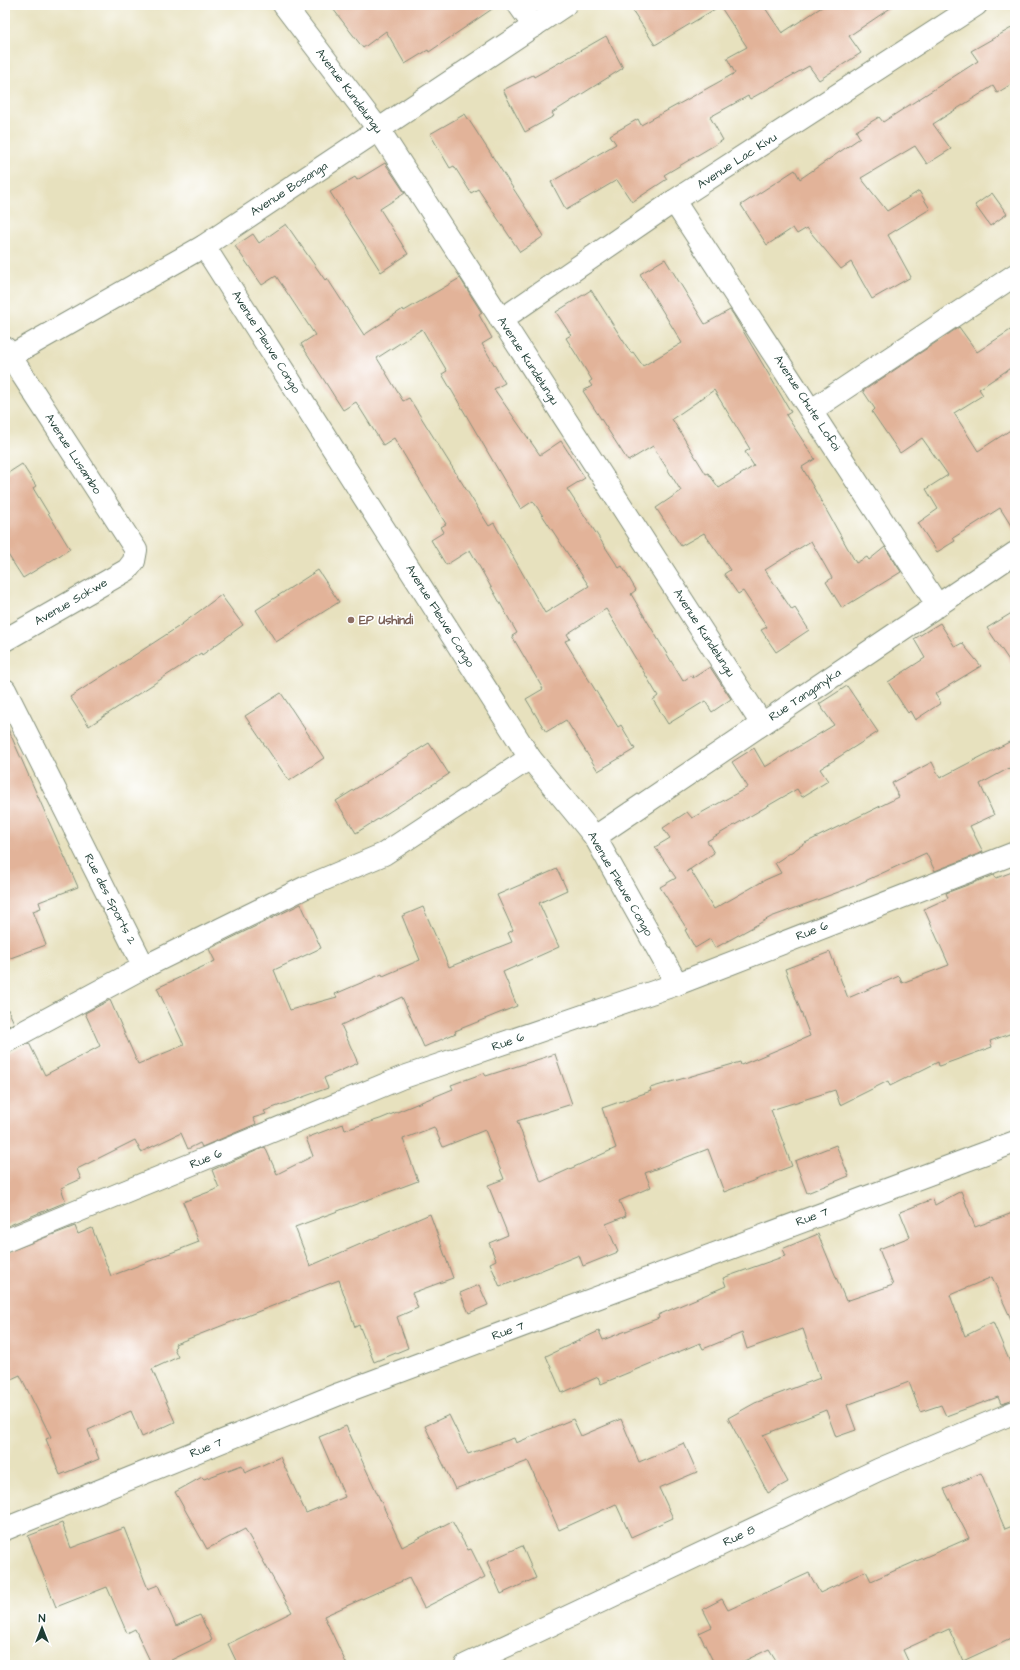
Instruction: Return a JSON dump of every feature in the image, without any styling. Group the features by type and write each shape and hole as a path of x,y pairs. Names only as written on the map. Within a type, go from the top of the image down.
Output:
{"street":[{"name":"Avenue Kundelungu","path":"284,5 379,130 762,724"},
{"path":"520,5 534,26"},
{"name":"Avenue Bosanga","path":"7,354 204,246 565,5"},
{"name":"Avenue Lac Kivu","path":"501,320 674,201 976,5"},
{"name":"Avenue Chute Lofoi","path":"674,201 812,410 938,606"},
{"name":"Avenue Fleuve Congo","path":"204,246 530,758 595,837 677,984"},
{"path":"812,410 1015,276"},
{"name":"Avenue Lusambo","path":"7,354 136,550 134,562"},
{"name":"Rue Tanganyka","path":"595,837 1015,553"},
{"name":"Avenue Sokwe","path":"5,640 127,570 134,562"},
{"name":"Rue des Sports 2","path":"5,690 144,967"},
{"path":"5,1042 144,967 306,887 384,854 530,758"},
{"name":"Rue 6","path":"5,1241 401,1078 677,984 1015,853"},
{"name":"Rue 7","path":"5,1529 339,1394 1015,1142"},
{"name":"Rue 8","path":"466,1665 878,1470 1015,1412"}],"building":[{"path":"330,5 498,5 429,52 428,50 405,64 386,31 363,48"},
{"path":"629,5 763,5 782,33 825,5 895,5 849,36 861,53 819,80 809,66 750,99 748,96 710,117 723,140 664,175 667,179 632,202 617,180 566,210 551,182 616,144 610,135 638,119 641,125 735,73 727,58 747,47 720,6 655,45"},
{"path":"1015,26 1015,82 997,93 993,86 933,124 951,149 927,164 915,146 861,178 887,211 919,191 930,209 888,235 911,277 872,299 851,262 841,269 807,228 797,234 793,228 767,245 741,205 795,170 800,179 860,138 856,131 879,117 883,122 978,61 971,51"},
{"path":"606,36 623,68 552,113 554,116 525,132 503,90 533,75 534,77"},
{"path":"465,114 544,236 520,252 478,189 471,193 454,166 450,168 430,134"},
{"path":"385,163 405,193 380,209 408,254 381,272 330,192 355,177 357,180"},
{"path":"992,193 1007,214 990,226 975,205"},
{"path":"286,224 325,280 327,278 364,335 403,309 404,311 460,278 482,313 479,315 492,338 482,344 505,383 494,389 540,455 561,441 585,478 567,489 619,568 622,566 636,590 631,594 683,681 692,675 693,678 710,667 731,699 712,712 705,701 668,724 653,700 658,696 606,609 567,634 570,639 565,641 618,727 621,725 635,749 598,771 566,720 546,732 526,699 543,689 512,636 517,633 470,550 446,565 431,540 444,532 441,527 446,524 394,438 383,445 356,402 343,410 301,344 315,335 276,276 262,285 235,246 253,234 259,243","holes":["422,329 447,371 442,374 521,509 533,501 589,586 545,613 494,523 489,526 409,398 403,401 377,358"]},
{"path":"665,259 705,324 730,310 791,412 786,415 815,459 802,467 856,563 867,557 869,560 885,547 901,572 842,608 826,582 832,578 811,541 765,570 792,610 795,608 809,630 776,652 761,630 767,627 743,591 738,594 724,574 730,570 704,533 681,546 656,508 681,491 653,446 628,461 583,391 592,386 589,382 592,380 566,338 571,335 556,312 591,290 631,353 633,352 643,366 682,343 640,274","holes":["714,390 750,449 745,452 754,466 719,488 708,473 706,474 672,419"]},
{"path":"959,327 977,352 1015,327 1015,365 979,389 983,395 954,413 978,451 1015,427 1015,532 1000,508 953,538 955,541 937,552 918,523 938,509 926,489 948,475 922,438 900,453 872,412 875,409 863,391"},
{"path":"22,464 36,486 33,488 70,549 23,578 5,550 5,475"},
{"path":"318,570 339,602 276,642 256,610"},
{"path":"221,595 243,625 202,655 201,653 89,726 70,697 178,627"},
{"path":"1015,611 1015,669 987,628"},
{"path":"940,623 955,647 962,643 981,666 935,694 941,703 915,720 910,711 908,713 888,682 925,658 914,639"},
{"path":"847,686 878,732 820,769 828,781 802,797 797,789 707,841 714,853 690,869 714,909 765,880 781,873 775,863 805,843 899,797 892,783 932,762 940,778 1015,739 1015,765 980,784 994,815 970,826 983,852 935,871 926,853 852,887 771,917 715,948 710,939 695,948 685,930 687,929 660,887 676,878 655,847 670,838 663,828 687,812 692,818 748,787 732,762 754,748 765,767 834,725 819,704"},
{"path":"281,693 324,758 289,781 245,716"},
{"path":"5,722 78,887 39,902 41,908 33,911 46,945 5,960"},
{"path":"429,743 449,774 356,833 336,801"},
{"path":"557,869 567,890 539,903 559,947 503,972 517,1006 455,1031 456,1033 424,1047 402,997 341,1025 358,1063 324,1078 328,1088 264,1111 266,1114 253,1118 256,1124 202,1147 200,1143 188,1149 181,1133 141,1152 135,1140 77,1169 81,1179 61,1188 66,1202 5,1227 5,1054 29,1043 45,1075 100,1046 85,1013 110,1000 138,1064 184,1045 157,988 215,961 209,949 301,904 321,948 274,970 290,1010 337,997 335,994 420,960 402,916 423,907 449,967 512,942 508,933 513,930 497,895"},
{"path":"1015,871 1015,1032 990,1041 992,1047 939,1066 938,1062 890,1086 888,1081 840,1105 835,1090 771,1110 792,1166 724,1192 708,1149 645,1173 651,1187 619,1201 626,1216 606,1224 618,1252 583,1266 579,1255 500,1287 490,1263 496,1260 489,1243 508,1235 488,1185 504,1179 485,1130 443,1147 434,1127 403,1139 418,1181 295,1227 310,1266 430,1214 453,1278 412,1293 418,1308 397,1317 408,1348 374,1362 359,1325 355,1327 339,1280 175,1344 176,1346 174,1348 178,1357 152,1369 175,1422 142,1437 131,1411 88,1430 99,1459 60,1475 46,1439 51,1437 20,1375 5,1382 5,1253 75,1226 78,1234 92,1228 111,1276 199,1242 183,1202 219,1188 212,1170 265,1147 277,1174 313,1156 306,1138 343,1124 345,1130 380,1119 453,1089 451,1085 484,1073 486,1076 555,1054 572,1104 517,1121 541,1182 616,1148 602,1108 651,1091 650,1088 740,1062 741,1065 810,1036 785,969 830,952 848,998 899,976 902,983 949,965 924,909 948,898 946,893 994,875 996,878"},
{"path":"5,1003 14,1023 5,1028"},
{"path":"836,1145 849,1176 807,1193 795,1161"},
{"path":"961,1191 975,1227 1015,1212 1015,1328 992,1277 950,1295 965,1336 993,1322 1015,1374 1015,1400 1001,1404 998,1397 946,1416 941,1405 920,1412 909,1382 847,1405 856,1430 836,1437 826,1410 763,1435 788,1482 768,1493 728,1418 755,1403 820,1378 803,1329 747,1349 742,1333 703,1349 700,1343 601,1384 598,1377 562,1393 546,1356 599,1331 603,1340 659,1318 658,1315 726,1286 723,1278 785,1256 782,1249 818,1234 846,1301 893,1285 879,1249 910,1237 900,1212 933,1199 935,1205"},
{"path":"479,1285 488,1305 469,1313 460,1293"},
{"path":"449,1415 468,1454 514,1438 516,1443 573,1419 581,1436 621,1419 639,1462 684,1443 697,1472 659,1488 673,1518 631,1537 616,1504 559,1530 528,1461 455,1489 425,1426"},
{"path":"346,1426 402,1547 452,1521 468,1550 471,1549 485,1577 424,1608 409,1578 324,1616 347,1665 238,1665 228,1644 292,1612 245,1529 207,1549 175,1492 202,1477 204,1479 242,1465 245,1473 280,1457 306,1513 345,1497 319,1437"},
{"path":"981,1473 1005,1529 1015,1525 1015,1637 963,1661 949,1629 903,1650 910,1665 779,1665 769,1649 736,1665 715,1665 699,1633 712,1627 703,1609 722,1599 728,1610 809,1573 820,1593 866,1571 871,1581 969,1538 944,1489"},
{"path":"62,1523 71,1548 124,1528 148,1589 158,1585 176,1626 200,1615 212,1640 161,1665 152,1665 135,1629 127,1633 107,1587 56,1607 28,1536"},
{"path":"522,1546 536,1578 501,1594 487,1562"}],"place":[{"name":"EP Ushindi","path":"351,620"}]}
